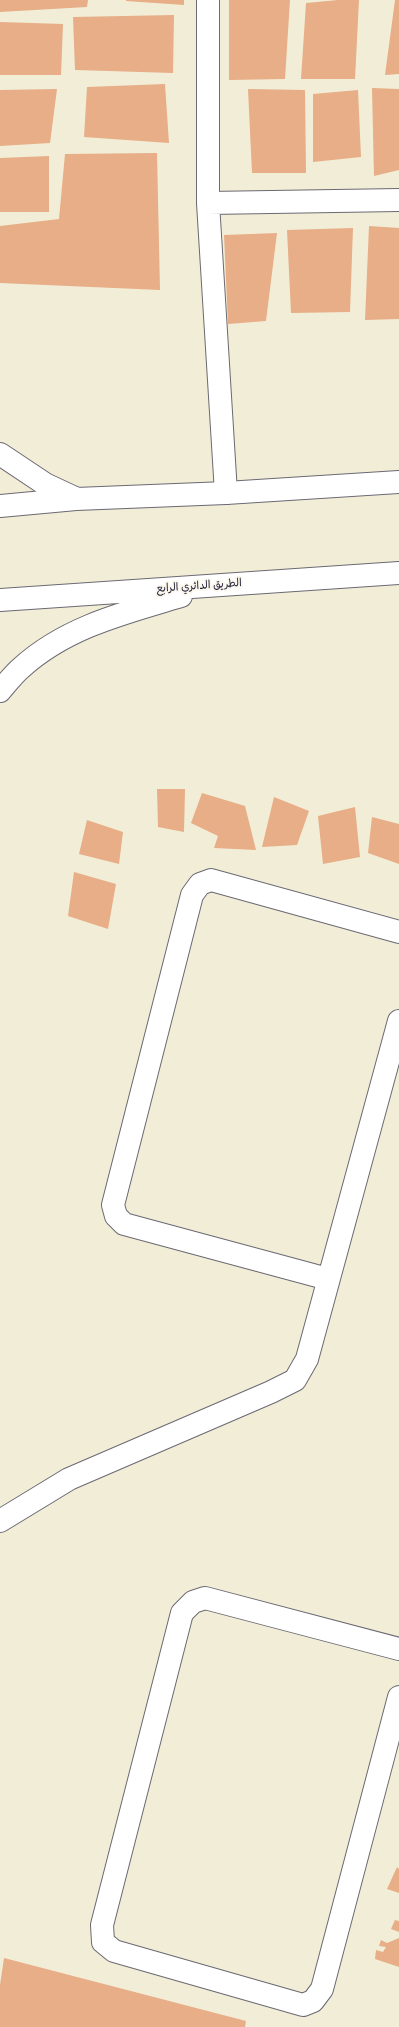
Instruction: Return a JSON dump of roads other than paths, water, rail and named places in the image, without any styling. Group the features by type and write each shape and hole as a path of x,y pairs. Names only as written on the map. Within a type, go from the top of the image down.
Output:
{"street":[{"path":"208,0 208,203 226,493"},
{"path":"208,203 399,200"},
{"path":"0,454 45,484 76,499"},
{"path":"0,506 76,499 226,493 399,482"},
{"name":"الطريق الدائري الرابع","path":"0,600 399,573"},
{"path":"0,691 20,668 44,650 71,633 105,619 220,584"},
{"path":"328,1279 124,1224 116,1216 113,1205 192,895 200,884 211,880 399,932"},
{"path":"0,1521 69,1479 271,1392 294,1380 307,1359 399,1021"},
{"path":"399,1649 205,1598 193,1602 182,1613 102,1925 103,1942 114,1951 303,2005 313,2001 322,1989 399,1697"}]}
